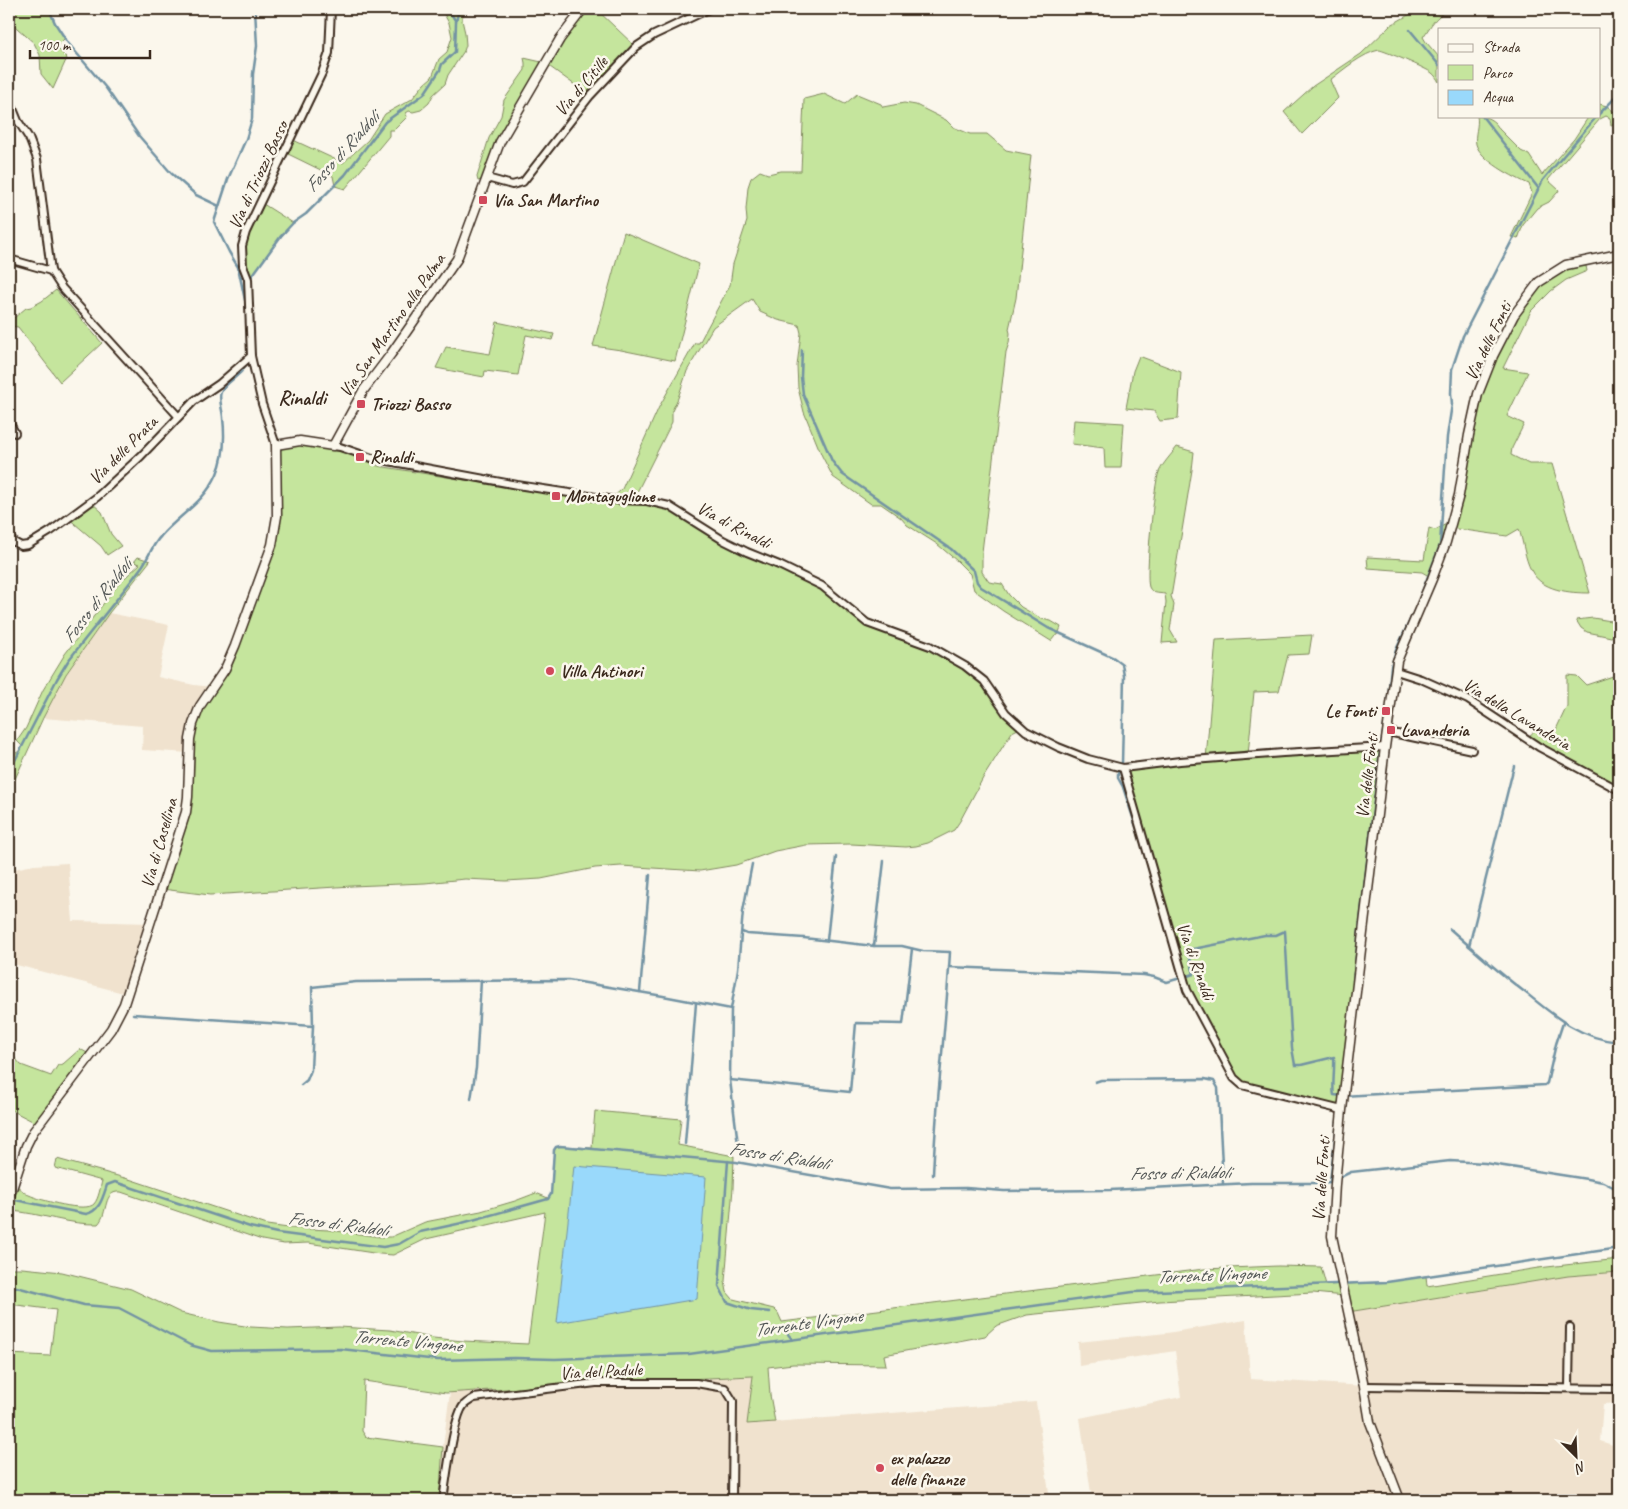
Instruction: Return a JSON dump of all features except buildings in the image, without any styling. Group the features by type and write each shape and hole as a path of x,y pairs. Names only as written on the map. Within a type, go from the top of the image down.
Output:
{"street":[{"name":"Via di Triozzi Basso","path":"276,445 262,404 250,356 248,279 243,266 242,246 246,232 322,74 329,53 332,9"},
{"name":"Via San Martino alla Palma","path":"333,446 364,391 458,259 500,142 560,39 583,9"},
{"name":"Via di Citille","path":"487,178 512,185 523,182 590,96 636,46 654,35 709,9"},
{"path":"9,98 18,121 30,138 37,159 52,271 62,288 178,416"},
{"name":"Via delle Fonti","path":"1400,1500 1370,1422 1332,1236 1342,1110 1397,661 1432,579 1448,535 1459,495 1478,394 1493,356 1514,316 1539,282 1566,265 1614,255 1619,252"},
{"path":"9,258 52,271"},
{"name":"Via delle Prata","path":"9,540 21,546 28,545 91,502 141,456 194,401 219,384 250,356"},
{"path":"9,422 15,433"},
{"name":"Via di Rinaldi","path":"276,445 300,441 340,447 372,458 479,478 615,500 647,501 669,506 723,540 747,552 779,564 822,586 867,623 930,646 965,666 984,682 1006,713 1026,731 1088,759 1123,768 1180,761 1386,747"},
{"name":"Via di Casellina","path":"9,1196 26,1146 33,1132 111,1029 124,1004 186,812 190,739 193,724 200,706 224,669 235,646 272,545 277,516 276,445"},
{"name":"Via della Lavanderia","path":"1396,671 1420,679 1468,700 1539,747 1619,790"},
{"path":"1388,732 1472,750"},
{"name":"Via di Rinaldi","path":"1123,768 1186,990 1234,1078 1242,1085 1342,1110"},
{"path":"1569,1388 1570,1327"},
{"name":"Via del Padule","path":"443,1500 456,1426 464,1405 474,1398 596,1383 696,1383 725,1388 733,1401 732,1500"},
{"path":"1364,1386 1619,1389"}],"shaded area":[{"path":"109,613 169,625 158,677 213,687 189,753 142,750 143,726 43,718 66,674"},
{"path":"68,863 73,921 151,923 127,994 9,963 9,870 34,865"},
{"path":"1619,1272 1619,1403 1603,1404 1600,1441 1619,1447 1619,1500 1092,1500 1080,1418 1181,1397 1175,1351 1079,1366 1078,1342 1167,1333 1246,1320 1250,1379 1364,1386 1348,1312 1568,1276"},
{"path":"753,1376 747,1424 1036,1402 1050,1500 439,1500 450,1392"}],"green space":[{"path":"9,9 49,9 55,23 65,38 56,47 67,58 53,89 41,74 40,55 34,43 9,21"},
{"path":"441,9 463,9 462,20 466,45 464,51 448,75 445,84 433,95 429,103 421,110 406,113 407,117 394,130 389,130 389,136 345,189 335,186 333,176 284,152 291,139 343,163 368,140 385,114 412,99 432,77 439,59 447,52 452,37 449,23"},
{"path":"583,9 596,9 636,47 590,96 546,64 500,142 487,178 478,181 477,177 489,138 501,116 504,100 525,70 524,58 546,63"},
{"path":"1419,9 1449,9 1437,18 1423,37 1438,56 1438,80 1432,73 1415,64 1379,50 1373,52 1353,62 1330,80 1338,98 1302,134 1284,112 1313,86 1361,54 1391,25"},
{"path":"824,94 845,104 857,94 881,104 883,107 904,103 916,105 946,120 953,127 970,134 987,134 1006,150 1031,155 1016,298 1009,329 1009,343 1006,352 982,552 982,572 989,582 1002,584 1009,595 1021,607 1061,627 1058,635 1051,641 1003,611 974,590 970,574 937,544 907,525 901,518 881,504 871,504 833,477 804,412 798,388 797,366 801,333 799,325 778,320 760,312 752,299 713,327 687,371 672,411 672,422 633,500 669,506 747,552 822,586 867,623 930,646 984,681 1006,713 1022,727 1012,732 983,778 954,830 928,843 916,846 806,845 775,851 736,865 700,871 621,866 595,868 541,879 506,881 465,879 210,895 162,889 186,812 193,724 225,669 272,545 277,516 276,445 300,441 333,446 378,466 607,503 622,489 659,407 695,343 699,343 730,285 733,264 747,221 748,187 751,178 760,171 768,174 781,171 801,171 804,99"},
{"path":"1600,104 1607,106 1619,116 1619,124 1611,125 1610,118 1606,116 1600,119 1548,180 1559,190 1558,192 1549,202 1537,208 1523,225 1518,239 1511,237 1532,193 1529,184 1499,168 1479,150 1476,144 1477,118 1487,118 1493,121 1521,151 1529,155 1542,175 1574,139 1588,118 1600,118"},
{"path":"260,202 293,223 248,279 242,246"},
{"path":"624,232 699,264 675,361 593,346"},
{"path":"1585,261 1587,271 1566,280 1551,291 1531,311 1503,368 1528,372 1507,416 1524,424 1512,448 1511,455 1529,464 1552,464 1590,593 1565,591 1549,587 1536,577 1527,561 1519,529 1507,536 1450,528 1432,578 1422,572 1368,568 1367,557 1424,560 1429,528 1435,530 1452,521 1469,435 1493,356 1539,282 1566,265"},
{"path":"56,290 102,343 60,382 18,327 9,326 9,322 26,308 42,301"},
{"path":"497,322 554,334 552,340 526,335 518,375 485,371 484,377 436,368 446,347 490,354"},
{"path":"1139,356 1181,372 1178,419 1160,421 1154,411 1126,408 1133,371"},
{"path":"1074,420 1124,423 1121,468 1105,468 1104,448 1072,444"},
{"path":"1177,447 1194,452 1171,596 1174,605 1170,630 1177,642 1162,643 1165,594 1154,592 1149,587 1149,549 1159,472"},
{"path":"91,502 102,512 111,534 121,546 107,555 101,546 68,518"},
{"path":"138,557 150,561 109,613 66,674 43,718 9,792 9,760 11,755 18,752 22,746 17,741 26,728 43,690 65,654 120,582 140,564 134,562"},
{"path":"1593,618 1611,621 1616,619 1619,626 1619,634 1611,637 1587,632 1581,628 1576,620"},
{"path":"1312,635 1309,654 1288,655 1279,691 1254,692 1248,755 1385,747 1342,1110 1242,1085 1234,1078 1187,990 1123,768 1206,759 1216,640"},
{"path":"1619,674 1619,790 1527,738 1540,726 1552,738 1567,706 1567,675 1577,676 1586,685"},
{"path":"80,1049 91,1055 38,1124 9,1109 9,1055 21,1065 51,1076 58,1065 63,1064"},
{"path":"595,1111 681,1119 678,1145 734,1156 725,1281 727,1292 733,1299 774,1309 782,1322 1204,1269 1278,1266 1321,1267 1326,1285 1387,1282 1426,1276 1427,1286 1538,1268 1619,1259 1619,1272 1568,1276 1348,1312 1344,1296 1313,1293 1160,1301 1027,1315 996,1326 985,1336 884,1355 886,1365 793,1364 768,1367 770,1395 775,1422 747,1424 753,1376 596,1383 446,1393 364,1381 362,1431 366,1437 443,1447 439,1500 9,1500 9,1354 50,1356 56,1310 9,1304 9,1268 62,1272 131,1289 181,1313 251,1327 288,1329 339,1327 390,1330 433,1338 528,1344 545,1212 426,1239 393,1255 308,1243 284,1244 262,1240 121,1192 115,1192 108,1198 104,1214 98,1224 76,1223 11,1211 9,1217 9,1198 13,1185 29,1195 43,1200 82,1207 94,1204 102,1181 55,1168 57,1159 132,1180 267,1225 391,1237 425,1222 481,1211 536,1193 548,1198 551,1194 554,1150 560,1146 592,1148"}],"water":[{"path":"574,1166 706,1177 697,1299 557,1323"}],"waterway":[{"path":"49,9 55,23 68,43 106,88 139,136 171,173 196,195 219,206"},
{"path":"246,305 238,267 214,222 228,179 246,139 252,119 253,74 257,46 255,9"},
{"path":"448,9 455,20"},
{"name":"Fosso di Rialdoli","path":"240,277 252,276 281,236 345,175 385,122 424,94 442,64 455,52 456,22 459,9"},
{"path":"1410,30 1438,64"},
{"path":"1600,113 1619,91"},
{"path":"1484,118 1539,189"},
{"path":"1420,597 1440,545 1447,437 1452,404 1452,369 1463,336 1543,180 1595,118"},
{"path":"802,350 801,377 803,394 832,461 842,474 951,549 974,571 977,582 981,587 1048,628 1114,658 1122,664 1124,676 1122,764 1118,778 1123,787 1142,845"},
{"name":"Fosso di Rialdoli","path":"9,772 68,661 143,565 158,539 199,501 212,484 219,468 223,447 224,425 220,398 221,392 243,370 248,360"},
{"path":"1387,708 1391,666 1396,650 1415,609"},
{"path":"1353,981 1385,719"},
{"path":"1469,946 1514,766"},
{"path":"827,940 836,857"},
{"path":"874,946 884,861"},
{"path":"738,1144 730,1080 731,1009 738,969 743,911 752,864"},
{"path":"640,992 650,875"},
{"path":"1450,929 1506,978 1558,1018 1592,1036 1619,1042"},
{"path":"949,967 1144,975 1167,982 1194,974 1188,950 1265,935 1276,935 1285,931 1292,1048 1295,1065 1334,1057 1334,1095 1342,1096 1545,1085 1563,1023"},
{"path":"742,932 874,946 902,946 923,951 950,952 933,1175"},
{"path":"730,1080 850,1092 856,1023 903,1024 912,949"},
{"path":"471,1099 476,1068 481,980"},
{"path":"301,1085 307,1080 311,1070 312,987 356,982 568,980 731,1009"},
{"path":"685,1144 696,1003"},
{"path":"133,1014 313,1026"},
{"path":"1095,1082 1101,1080 1205,1079 1214,1081 1218,1088 1223,1184"},
{"path":"1330,1182 1340,1096"},
{"name":"Fosso di Rialdoli","path":"10,1199 86,1214 98,1207 107,1185 115,1182 250,1227 277,1233 383,1247 399,1244 420,1232 462,1223 548,1199 551,1194 554,1150 560,1146 736,1162 890,1189 1110,1190 1251,1183 1319,1183 1330,1182 1351,1172 1450,1161 1485,1163 1587,1179 1603,1182 1619,1190"},
{"path":"728,1161 719,1286 727,1302 751,1310 770,1312"},
{"name":"Torrente Vingone","path":"9,1285 84,1305 119,1308 190,1345 212,1351 341,1349 438,1360 555,1359 689,1354 1133,1292 1387,1282 1619,1248"},
{"path":"782,1327 792,1339"}],"place":[{"name":"Via San Martino","path":"483,200"},
{"name":"Triozzi Basso","path":"361,404"},
{"name":"Rinaldi","path":"360,457"},
{"name":"Montaguglione","path":"556,496"},
{"name":"Villa Antinori","path":"550,671"},
{"name":"Le Fonti","path":"1386,711"},
{"name":"Lavanderia","path":"1391,730"},
{"name":"ex palazzo delle finanze","path":"880,1468"}],"district":[{"name":"Rinaldi","path":"302,398"}]}
